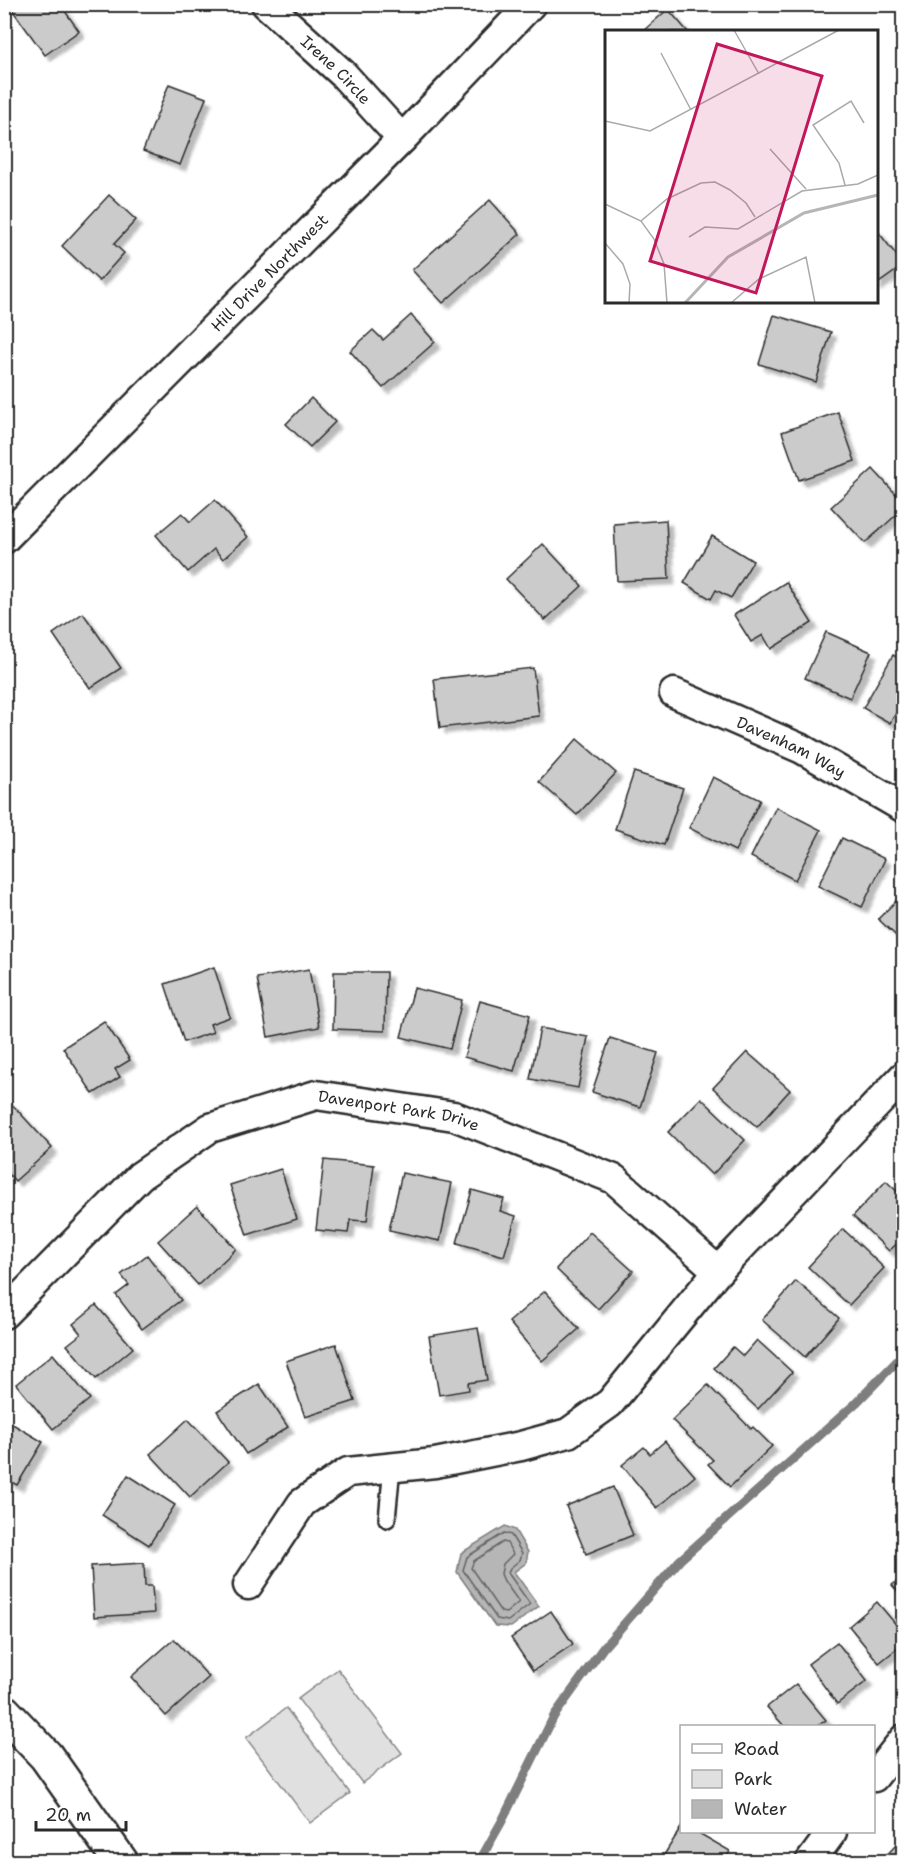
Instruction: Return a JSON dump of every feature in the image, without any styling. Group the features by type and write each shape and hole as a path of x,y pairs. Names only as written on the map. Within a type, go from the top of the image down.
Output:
{"street":[{"name":"Irene Circle","path":"266,4 344,74 402,140"},
{"name":"Hill Drive Northwest","path":"4,539 402,140 531,4"},
{"name":"Davenham Way","path":"674,693 802,749 903,808"},
{"path":"248,1585 302,1503 348,1472 435,1463 568,1433 610,1403 718,1271 903,1076"},
{"name":"Davenport Park Drive","path":"4,1314 140,1176 210,1128 316,1095 454,1116 614,1179 718,1271"},
{"path":"4,1712 46,1756 121,1862"},
{"path":"875,1774 903,1739"},
{"path":"810,1862 831,1833"}],"lane":[{"path":"387,1519 392,1467"}],"green space":[{"path":"338,1669 402,1753 362,1783 298,1699"},
{"path":"286,1708 350,1793 310,1823 246,1738"}],"water":[{"path":"505,1526 515,1530 528,1552 526,1563 514,1572 539,1606 511,1627 495,1626 457,1572 461,1553"}],"building":[{"path":"8,4 60,4 79,31 45,55"},
{"path":"668,9 686,30 644,30"},
{"path":"169,84 206,98 180,165 143,151"},
{"path":"109,195 136,220 114,244 124,253 99,281 62,246"},
{"path":"490,200 520,234 443,303 412,270"},
{"path":"878,232 904,265 878,284"},
{"path":"411,315 435,342 383,388 350,351 373,330 383,340"},
{"path":"774,315 831,332 816,382 759,364"},
{"path":"311,398 335,422 310,447 286,424"},
{"path":"838,412 855,461 799,480 782,432"},
{"path":"873,469 904,503 904,508 865,543 831,507"},
{"path":"215,500 248,537 223,559 214,549 188,572 156,535 182,513 190,522"},
{"path":"666,520 669,579 617,581 614,524"},
{"path":"712,536 753,561 731,598 716,590 711,599 684,583"},
{"path":"543,544 582,586 545,620 506,579"},
{"path":"786,582 812,623 771,649 763,635 751,642 734,615"},
{"path":"83,613 121,668 90,688 53,634"},
{"path":"826,632 871,652 850,698 805,678"},
{"path":"893,655 904,661 904,713 898,710 890,723 863,708"},
{"path":"533,668 539,716 440,728 434,679"},
{"path":"577,739 616,773 577,815 539,782"},
{"path":"634,772 683,788 664,845 615,829"},
{"path":"713,777 760,800 735,851 689,828"},
{"path":"776,807 821,830 795,880 751,857"},
{"path":"842,838 885,859 862,907 818,886"},
{"path":"904,893 904,943 878,919"},
{"path":"214,967 230,1017 210,1024 213,1032 184,1042 165,984"},
{"path":"309,969 319,1027 268,1037 257,978"},
{"path":"334,972 386,972 385,1031 333,1029"},
{"path":"414,988 462,1000 450,1049 401,1037"},
{"path":"480,1001 530,1015 514,1071 464,1057"},
{"path":"104,1021 130,1060 115,1069 120,1077 93,1094 63,1048"},
{"path":"540,1028 588,1037 578,1088 530,1079"},
{"path":"610,1038 658,1053 640,1107 592,1092"},
{"path":"747,1052 790,1090 757,1127 713,1088"},
{"path":"701,1098 745,1140 712,1175 668,1132"},
{"path":"10,1102 52,1148 15,1181 4,1169 4,1108"},
{"path":"324,1160 374,1165 367,1221 350,1220 348,1233 316,1230"},
{"path":"281,1169 297,1219 247,1235 230,1185"},
{"path":"402,1173 452,1183 440,1241 389,1230"},
{"path":"886,1181 904,1198 904,1237 889,1251 853,1216"},
{"path":"472,1190 504,1199 500,1211 516,1216 504,1256 457,1243"},
{"path":"197,1206 236,1249 198,1285 158,1241"},
{"path":"843,1229 884,1268 849,1305 808,1267"},
{"path":"590,1232 633,1271 598,1309 556,1269"},
{"path":"147,1255 181,1300 142,1329 116,1295 129,1285 121,1275"},
{"path":"796,1281 839,1318 805,1357 762,1320"},
{"path":"545,1291 579,1329 542,1361 509,1322"},
{"path":"96,1305 133,1348 96,1379 67,1345 81,1334 73,1324"},
{"path":"478,1328 487,1380 468,1383 469,1390 439,1395 429,1336"},
{"path":"757,1340 792,1372 758,1409 714,1368 733,1347 743,1356"},
{"path":"336,1344 355,1401 305,1417 286,1361"},
{"path":"53,1354 90,1399 53,1429 16,1384"},
{"path":"259,1384 288,1427 246,1454 217,1411"},
{"path":"708,1385 751,1429 753,1427 772,1446 730,1487 708,1464 713,1460 672,1420"},
{"path":"4,1419 43,1442 17,1485 4,1478"},
{"path":"188,1419 228,1462 190,1497 150,1454"},
{"path":"665,1441 695,1476 657,1508 622,1465 644,1447 650,1454"},
{"path":"128,1475 175,1505 149,1545 102,1515"},
{"path":"613,1487 633,1535 586,1554 566,1506"},
{"path":"144,1563 145,1586 152,1586 154,1613 94,1617 91,1566"},
{"path":"904,1576 904,1599 892,1585"},
{"path":"877,1602 904,1634 904,1643 879,1663 849,1626"},
{"path":"551,1611 573,1644 533,1671 511,1638"},
{"path":"174,1639 209,1677 166,1716 131,1677"},
{"path":"837,1642 867,1681 837,1704 808,1664"},
{"path":"796,1684 826,1720 818,1725 783,1725 767,1707"},
{"path":"680,1829 680,1833 699,1833 730,1851 724,1862 676,1862 664,1855"},
{"path":"897,1844 904,1850 904,1862 880,1862"}],"waterway":[{"path":"479,1862 554,1716 603,1648 680,1560 856,1403 904,1354"}]}
